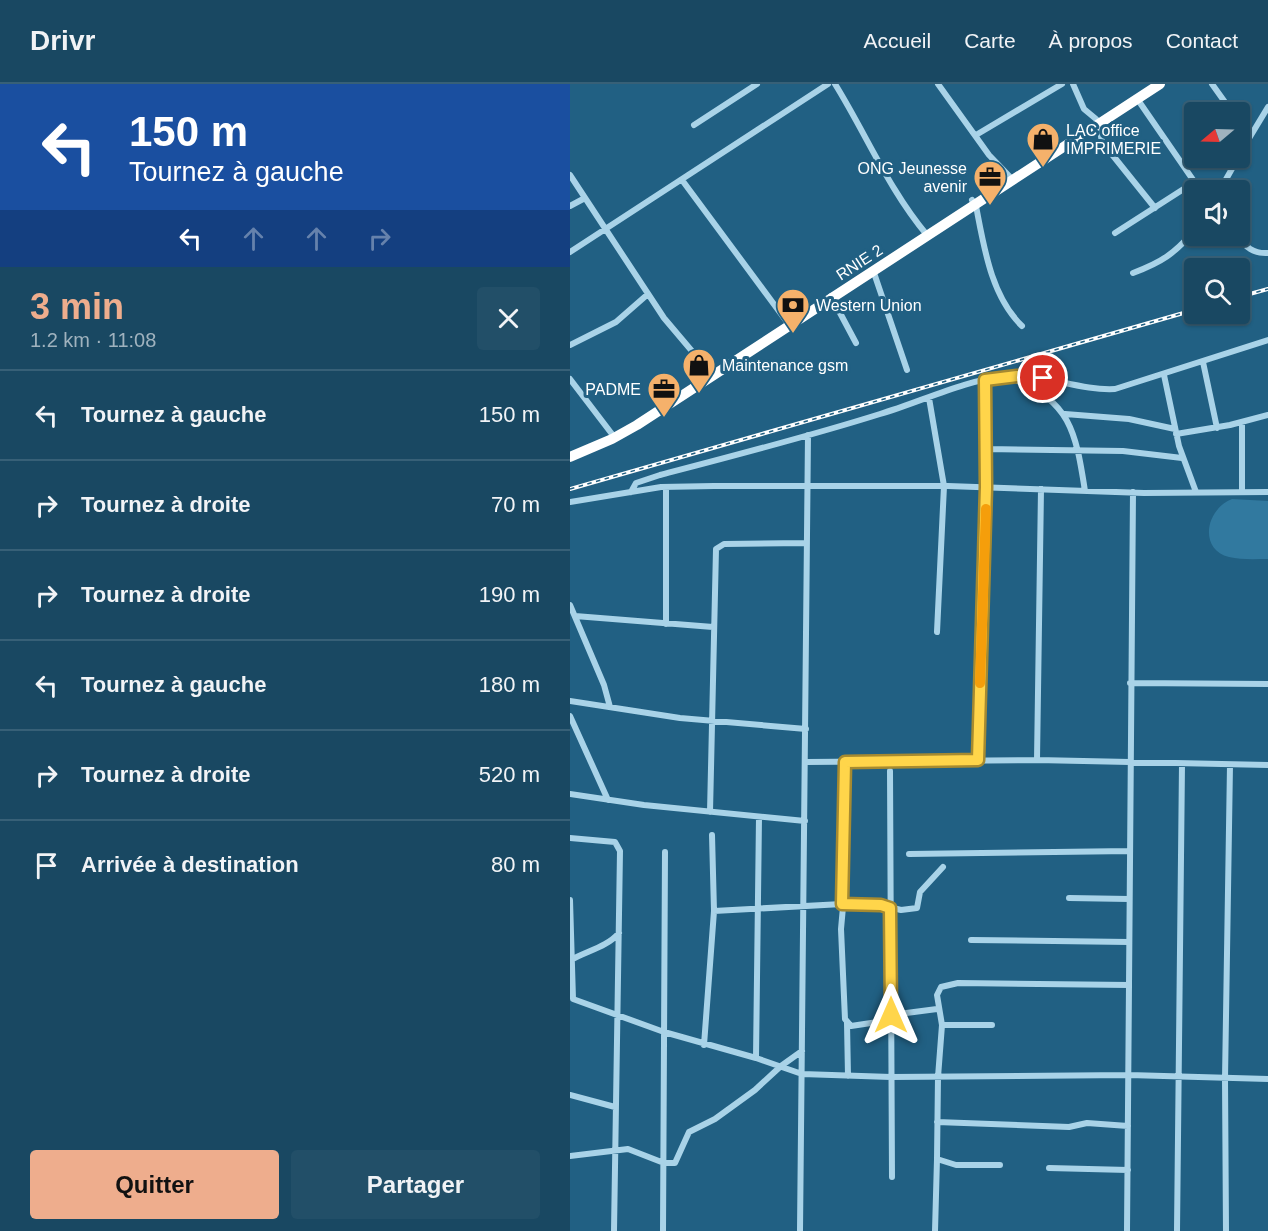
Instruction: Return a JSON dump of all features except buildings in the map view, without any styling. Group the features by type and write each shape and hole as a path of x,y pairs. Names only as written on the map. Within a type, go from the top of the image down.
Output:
{"highway":[{"name":"RNIE 2","path":"570,457 613,436 711,374 1156,84"},
{"name":"RNIE 2","path":"1097,122 1138,100 1156,84"},
{"name":"RNIE 2","path":"570,452 613,436"}],"street":[{"path":"694,125 757,84"},
{"path":"570,252 828,84"},
{"path":"835,84 864,130 884,174 926,233"},
{"path":"938,84 989,155 1011,178"},
{"path":"976,135 1062,84"},
{"path":"1073,84 1084,109 1097,122 1102,142 1155,208"},
{"path":"1212,84 1226,102"},
{"path":"1138,100 1191,180"},
{"path":"1250,135 1268,107"},
{"path":"570,175 664,318 711,374"},
{"path":"682,180 788,324"},
{"path":"1115,233 1184,189"},
{"path":"570,206 585,198"},
{"path":"974,203 986,256 1003,303 1009,314 1022,326"},
{"path":"1132,273 1159,263 1176,252 1184,243"},
{"path":"1246,246 1260,254 1268,253"},
{"path":"872,269 907,370"},
{"path":"570,345 616,322 648,294"},
{"path":"830,296 856,343"},
{"path":"631,492 636,483 660,475 808,435 985,380 1006,376 1043,378 1105,389 1128,386 1268,340"},
{"path":"1203,362 1216,428"},
{"path":"1164,375 1182,458 1196,492"},
{"path":"1006,376 1031,385 1065,414 1079,450 1085,491"},
{"path":"570,380 613,436"},
{"path":"978,760 986,487 985,380"},
{"path":"570,396 578,393"},
{"path":"929,398 944,486 937,632"},
{"path":"1065,414 1129,419 1176,431 1216,428 1268,415"},
{"path":"1242,422 1242,492"},
{"path":"800,1231 806,762 805,543 808,435"},
{"path":"986,449 1123,451 1182,458"},
{"path":"570,502 666,487 944,486 1133,492 1268,492"},
{"path":"666,487 666,624"},
{"path":"1037,760 1041,489"},
{"path":"1127,1231 1133,492"},
{"path":"710,812 714,556 719,546 805,543"},
{"path":"570,605 604,685 610,707"},
{"path":"575,616 713,627"},
{"path":"1130,683 1268,684"},
{"path":"570,701 711,720 806,729"},
{"path":"570,716 608,800"},
{"path":"806,762 1037,760 1268,765"},
{"path":"845,762 841,929 848,1076"},
{"path":"1177,1231 1182,764"},
{"path":"1226,1231 1225,1079 1230,765"},
{"path":"890,771 892,1177"},
{"path":"570,794 710,812 805,821"},
{"path":"756,1058 759,817"},
{"path":"704,1045 714,911 712,835"},
{"path":"570,838 594,838 618,845 621,865 616,1016 614,1231"},
{"path":"909,854 1130,851"},
{"path":"663,1231 665,852"},
{"path":"714,911 842,904 917,908 920,892 943,867"},
{"path":"1069,898 1129,898"},
{"path":"570,900 572,999 664,1032 756,1058 802,1074 891,1077 1129,1075 1268,1079"},
{"path":"571,960 582,953 611,942 619,932"},
{"path":"971,940 1128,942"},
{"path":"935,1231 938,1077 942,1025 937,995 941,987 951,983 1129,985"},
{"path":"847,1023 851,1026 938,1009"},
{"path":"942,1025 992,1025"},
{"path":"570,1156 632,1150 664,1163 678,1161 683,1142 689,1132 715,1119 802,1051"},
{"path":"570,1095 615,1107"},
{"path":"937,1122 1070,1127 1087,1124 1128,1126"},
{"path":"937,1159 956,1165 1000,1165"},
{"path":"1049,1168 1128,1170"}],"shaded area":[{"path":"1232,499 1268,501 1268,559 1229,557 1219,553 1213,546 1209,538 1211,520 1223,504"}],"railway":[{"path":"1250,294 1268,289"},
{"path":"570,489 1184,313"}],"slow traffic":[{"path":"980,683 986,509"}],"place":[{"name":"LAC office IMPRIMERIE","path":"1043,168"},
{"name":"ONG Jeunesse avenir","path":"990,206"},
{"name":"Western Union","path":"793,334"},
{"name":"Maintenance gsm","path":"699,394"},
{"name":"PADME","path":"664,418"}],"route":[{"path":"891,1015 890,908 881,905 842,904 845,762 978,760 986,487 985,380 1017,376 1043,378"}]}
